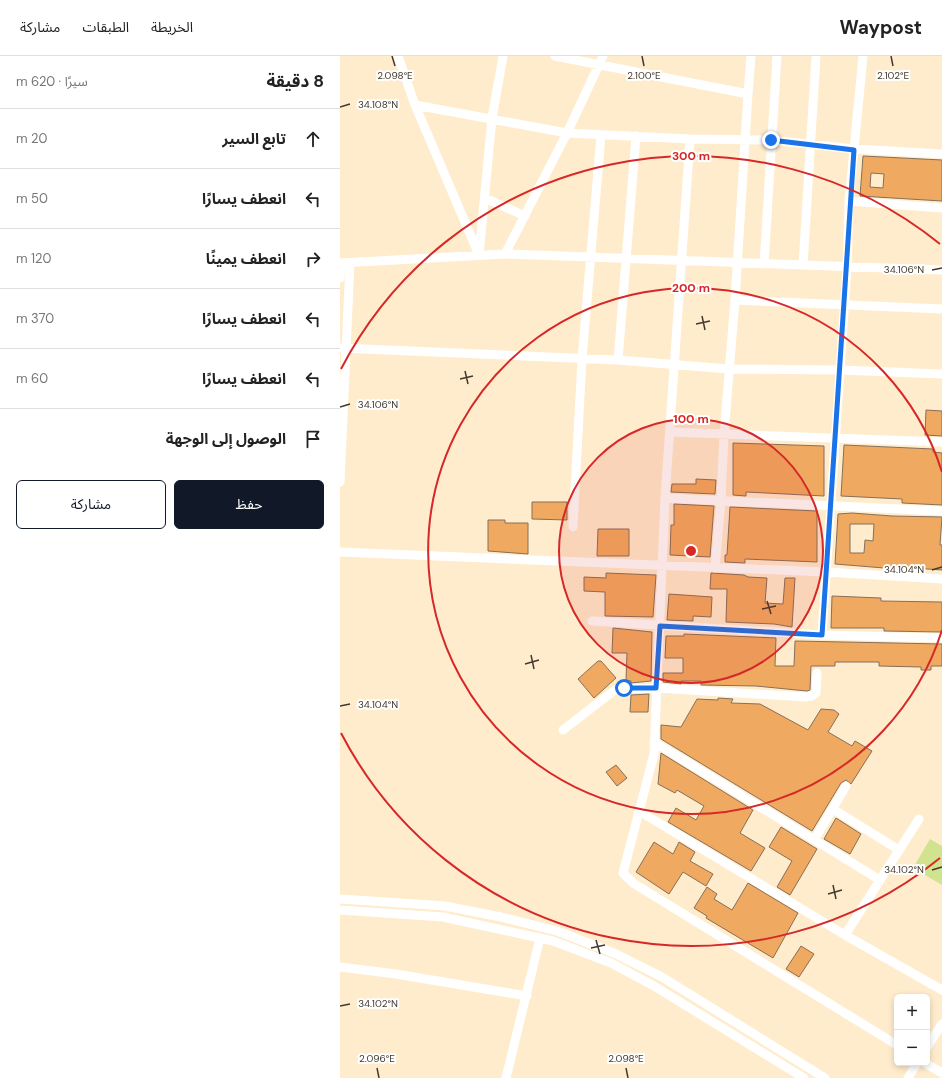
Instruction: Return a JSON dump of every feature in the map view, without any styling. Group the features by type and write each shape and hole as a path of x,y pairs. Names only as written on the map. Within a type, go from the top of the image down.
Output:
{"street":[{"path":"398,56 415,105 479,255"},
{"path":"479,255 492,118 503,56"},
{"path":"555,56 602,60 748,94"},
{"path":"715,568 721,500 724,434 735,300 744,140 751,56"},
{"path":"764,264 777,56"},
{"path":"803,265 816,56"},
{"path":"822,635 847,267 849,201 863,56"},
{"path":"504,254 567,133 602,60"},
{"path":"415,105 567,133 690,139 771,140 854,150 942,154"},
{"path":"573,527 582,359 601,135"},
{"path":"618,360 636,136"},
{"path":"690,139 661,565 660,626 654,754 623,873 633,884 894,1044"},
{"path":"485,198 525,216"},
{"path":"849,201 942,208"},
{"path":"344,263 504,254 942,270"},
{"path":"340,278 344,263"},
{"path":"340,482 344,263"},
{"path":"735,300 942,309"},
{"path":"343,348 618,360 729,369 840,370 942,374"},
{"path":"670,432 942,442"},
{"path":"665,498 942,511"},
{"path":"340,552 826,572 942,580"},
{"path":"592,621 822,635 942,638"},
{"path":"563,730 616,688 656,688 806,697 812,696 816,693 818,673"},
{"path":"654,742 880,880"},
{"path":"814,840 846,786"},
{"path":"833,808 899,850"},
{"path":"639,811 845,935 942,990"},
{"path":"845,935 919,819"},
{"path":"340,899 445,906 494,915 557,931 614,953 662,977 825,1078"},
{"path":"340,910 443,917 540,938 611,963 648,982 804,1078"},
{"path":"506,1078 540,938"},
{"path":"340,967 396,974 527,996"},
{"path":"930,1042 942,1024"},
{"path":"908,1078 915,1066"},
{"path":"930,1066 942,1073"}],"green space":[{"path":"930,839 942,846 942,885 913,868"}],"building":[{"path":"863,156 942,160 942,201 860,196","holes":["871,173 884,174 883,188 870,187"]},
{"path":"926,410 942,411 942,436 925,435"},
{"path":"733,443 824,446 824,496 746,492 746,496 733,495"},
{"path":"844,445 933,449 933,452 942,453 942,505 902,503 902,499 841,496"},
{"path":"696,479 716,480 715,494 671,492 672,484 696,484"},
{"path":"532,502 567,502 567,520 532,519"},
{"path":"674,504 714,506 710,557 670,555 671,525 674,525"},
{"path":"730,507 817,511 817,562 745,559 745,563 725,562 725,555 727,555"},
{"path":"852,513 892,516 942,517 940,545 942,545 942,570 884,566 884,568 835,564 838,514","holes":["850,524 874,524 873,541 865,540 864,553 850,553"]},
{"path":"488,520 505,520 505,523 528,523 528,554 488,551"},
{"path":"598,529 629,529 629,556 597,556"},
{"path":"606,573 656,575 653,617 605,616 605,592 584,591 584,577 606,578"},
{"path":"711,573 767,578 765,603 783,604 785,578 795,578 792,627 774,624 726,622 727,589 710,589"},
{"path":"669,594 712,597 711,617 693,616 693,621 667,620"},
{"path":"832,596 881,598 881,601 942,602 942,632 884,631 884,628 831,628"},
{"path":"613,628 652,632 651,681 631,683 631,681 626,680 627,653 612,653"},
{"path":"684,634 776,638 775,666 794,666 795,641 942,644 942,666 931,666 931,670 921,670 921,667 879,666 879,662 835,662 835,666 811,666 810,690 807,691 756,686 701,685 701,681 681,681 681,684 663,682 663,673 683,673 683,658 665,658 666,636 684,636"},
{"path":"598,661 601,661 616,678 594,698 578,679"},
{"path":"649,694 648,712 630,712 631,695"},
{"path":"718,698 733,699 731,703 760,704 808,730 821,709 834,710 839,714 828,732 852,746 855,741 872,751 851,784 846,780 841,783 812,831 661,739 661,725 681,727 697,699 718,700"},
{"path":"661,753 753,810 740,833 765,848 751,871 668,822 676,808 696,820 704,806 677,790 675,793 658,784"},
{"path":"616,765 627,778 617,786 606,772"},
{"path":"836,818 861,834 850,854 824,839"},
{"path":"781,827 817,849 790,895 777,887 792,861 769,847"},
{"path":"654,842 673,854 679,842 695,852 690,861 713,874 706,886 683,872 669,894 636,872"},
{"path":"748,883 798,913 773,958 706,918 707,916 694,908 707,887 717,894 714,899 732,910"},
{"path":"801,946 814,954 799,977 786,969"}],"route":[{"path":"624,688 656,688 660,626 822,635 847,267 849,201 854,150 771,140"}]}
